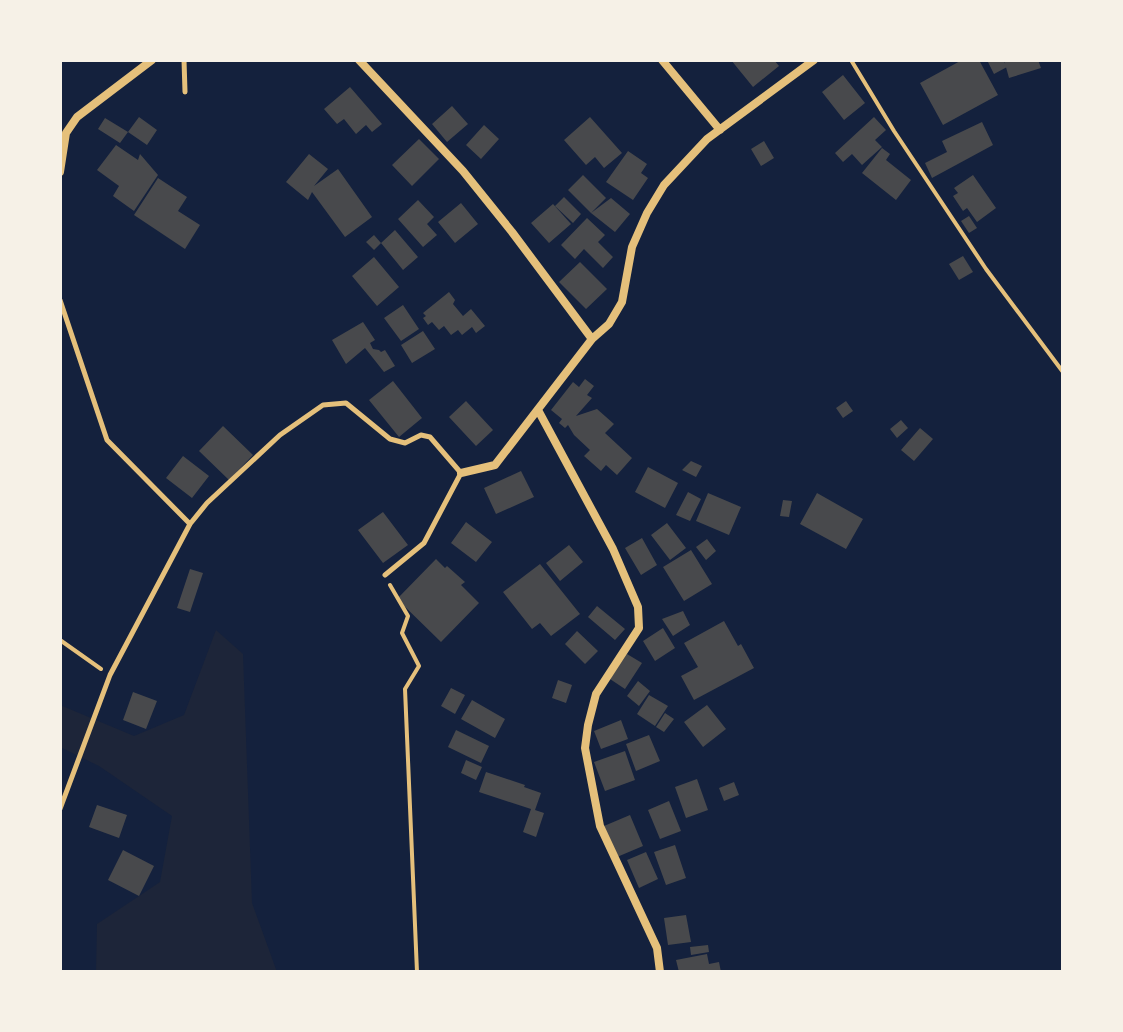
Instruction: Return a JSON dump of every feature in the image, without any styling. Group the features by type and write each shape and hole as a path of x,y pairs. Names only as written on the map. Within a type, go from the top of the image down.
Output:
{"street":[{"path":"60,172 66,133 77,117 152,60"},
{"path":"359,60 463,171 592,339"},
{"path":"662,60 720,130"},
{"path":"792,60 800,71"},
{"path":"461,473 495,465 592,339 609,324 622,302 632,247 664,185 707,139 814,60"},
{"path":"538,410 613,549 638,607 639,628 596,694 585,748 600,826 657,948 660,972"}],"lane":[{"path":"184,60 185,92"},
{"path":"60,300 107,440 190,524"},
{"path":"60,809 110,675 190,524 207,503 280,435 323,405 346,403 390,439 405,443 421,435 430,437 461,473 424,543 385,575"}],"path":[{"path":"851,60 894,131 986,269 1063,372"},
{"path":"385,575 408,616 402,633 419,666 405,689 417,972"},
{"path":"60,640 110,675"}],"shaded area":[{"path":"216,630 243,654 252,903 277,972 96,972 97,924 160,882 172,816 99,766 60,747 60,705 134,736 184,715"}],"building":[{"path":"731,60 774,60 779,66 753,87"},
{"path":"962,60 979,60 998,95 943,125 920,83"},
{"path":"987,60 1003,60 1007,67 994,74"},
{"path":"1004,60 1038,60 1041,68 1009,78"},
{"path":"843,75 865,103 844,120 822,92"},
{"path":"350,87 382,124 372,132 366,125 356,134 344,119 337,124 324,109"},
{"path":"452,106 468,124 447,142 432,124"},
{"path":"139,117 157,130 147,145 128,132"},
{"path":"590,117 622,153 604,168 595,157 586,165 564,140"},
{"path":"874,117 886,130 875,140 882,147 862,165 852,154 843,162 835,153"},
{"path":"105,118 128,132 120,143 98,129"},
{"path":"982,122 993,145 932,178 925,163 947,152 942,141"},
{"path":"484,125 499,139 481,159 466,145"},
{"path":"419,139 439,159 412,186 392,165"},
{"path":"764,141 774,158 761,166 751,149"},
{"path":"116,145 138,160 140,154 158,175 134,211 113,196 119,186 97,170"},
{"path":"882,148 890,154 886,160 911,180 896,200 862,173"},
{"path":"628,151 647,164 641,173 648,178 633,200 606,182"},
{"path":"309,154 328,169 314,186 338,169 372,217 345,237 312,192 308,200 286,182"},
{"path":"583,175 606,198 591,213 568,190"},
{"path":"973,175 996,208 977,222 967,208 963,211 953,196 958,193 954,188"},
{"path":"158,178 187,197 178,211 200,225 185,249 134,215"},
{"path":"564,197 581,214 573,223 555,206"},
{"path":"611,198 630,214 615,232 591,213"},
{"path":"418,200 434,217 427,224 437,235 423,247 398,219"},
{"path":"461,203 478,224 455,243 438,222"},
{"path":"553,204 571,224 549,243 531,223"},
{"path":"969,216 977,228 969,233 961,221"},
{"path":"587,218 605,235 598,242 613,257 603,268 584,249 575,259 561,245"},
{"path":"395,230 418,257 403,270 381,243"},
{"path":"374,235 381,243 374,250 366,242"},
{"path":"963,256 973,272 959,280 949,264"},
{"path":"374,257 399,287 377,306 352,276"},
{"path":"580,262 607,289 586,309 559,282"},
{"path":"449,292 455,300 453,304 463,316 471,309 485,326 476,333 472,327 462,335 458,330 451,335 444,326 439,330 432,322 428,325 423,313"},
{"path":"403,305 419,329 401,341 384,318"},
{"path":"363,322 375,340 370,343 373,349 385,350 395,366 384,372 365,348 346,364 332,340"},
{"path":"423,331 435,349 412,363 401,345"},
{"path":"585,379 594,386 587,395 592,398 576,416 597,409 614,424 605,433 632,458 617,475 606,465 601,471 584,456 590,450 568,425 565,428 559,423 562,419 551,410 573,382 579,387"},
{"path":"393,381 422,418 399,437 369,400"},
{"path":"466,401 493,430 476,446 449,417"},
{"path":"846,401 853,411 843,418 836,408"},
{"path":"901,420 908,428 897,438 890,429"},
{"path":"223,426 253,455 229,480 199,451"},
{"path":"920,428 933,439 914,461 901,450"},
{"path":"183,456 209,476 192,498 166,478"},
{"path":"691,461 702,466 696,477 682,470"},
{"path":"648,467 678,483 665,508 635,492"},
{"path":"521,471 534,497 496,514 484,488"},
{"path":"688,492 701,499 690,521 676,515"},
{"path":"708,493 741,507 729,535 696,521"},
{"path":"817,493 863,519 846,549 800,524"},
{"path":"783,500 792,501 789,517 780,516"},
{"path":"383,512 408,545 383,563 358,530"},
{"path":"466,522 492,542 476,562 451,543"},
{"path":"667,523 686,548 670,560 651,535"},
{"path":"642,538 657,565 641,575 625,548"},
{"path":"707,539 716,551 706,560 696,547"},
{"path":"569,545 583,562 560,581 546,563"},
{"path":"691,550 712,584 684,601 663,567"},
{"path":"436,559 465,582 461,585 479,603 441,642 397,599"},
{"path":"540,564 580,614 551,636 540,623 532,629 503,592"},
{"path":"190,569 203,573 190,612 177,608"},
{"path":"597,606 625,629 615,640 588,617"},
{"path":"683,611 690,625 673,636 662,619"},
{"path":"724,621 754,668 694,700 681,676 698,667 684,643"},
{"path":"663,628 675,648 655,661 643,641"},
{"path":"577,631 598,651 585,664 565,644"},
{"path":"627,654 642,663 625,689 610,679"},
{"path":"558,680 572,685 566,703 552,698"},
{"path":"638,681 650,691 639,706 627,696"},
{"path":"451,688 465,695 455,714 441,706"},
{"path":"133,692 157,701 146,729 123,720"},
{"path":"649,695 668,706 655,726 637,714"},
{"path":"472,700 505,719 495,738 461,719"},
{"path":"707,705 726,729 703,747 684,722"},
{"path":"665,713 674,719 664,732 656,727"},
{"path":"621,720 628,739 601,749 594,731"},
{"path":"456,730 489,746 481,763 448,747"},
{"path":"649,735 660,761 636,771 626,744"},
{"path":"625,751 635,780 605,791 594,762"},
{"path":"466,760 482,767 476,780 461,773"},
{"path":"486,772 541,793 535,810 544,813 536,837 523,832 531,809 479,792"},
{"path":"697,779 708,810 686,818 675,787"},
{"path":"734,782 739,795 724,801 719,788"},
{"path":"669,801 681,831 660,839 648,810"},
{"path":"97,805 127,815 119,838 89,827"},
{"path":"630,815 643,846 617,857 604,826"},
{"path":"675,845 686,878 666,885 654,852"},
{"path":"123,850 154,866 139,896 108,880"},
{"path":"646,852 658,879 639,888 627,860"},
{"path":"686,915 691,942 668,945 664,918"},
{"path":"708,945 709,952 691,955 690,947"},
{"path":"707,954 709,964 719,962 721,972 679,972 676,960"}]}
